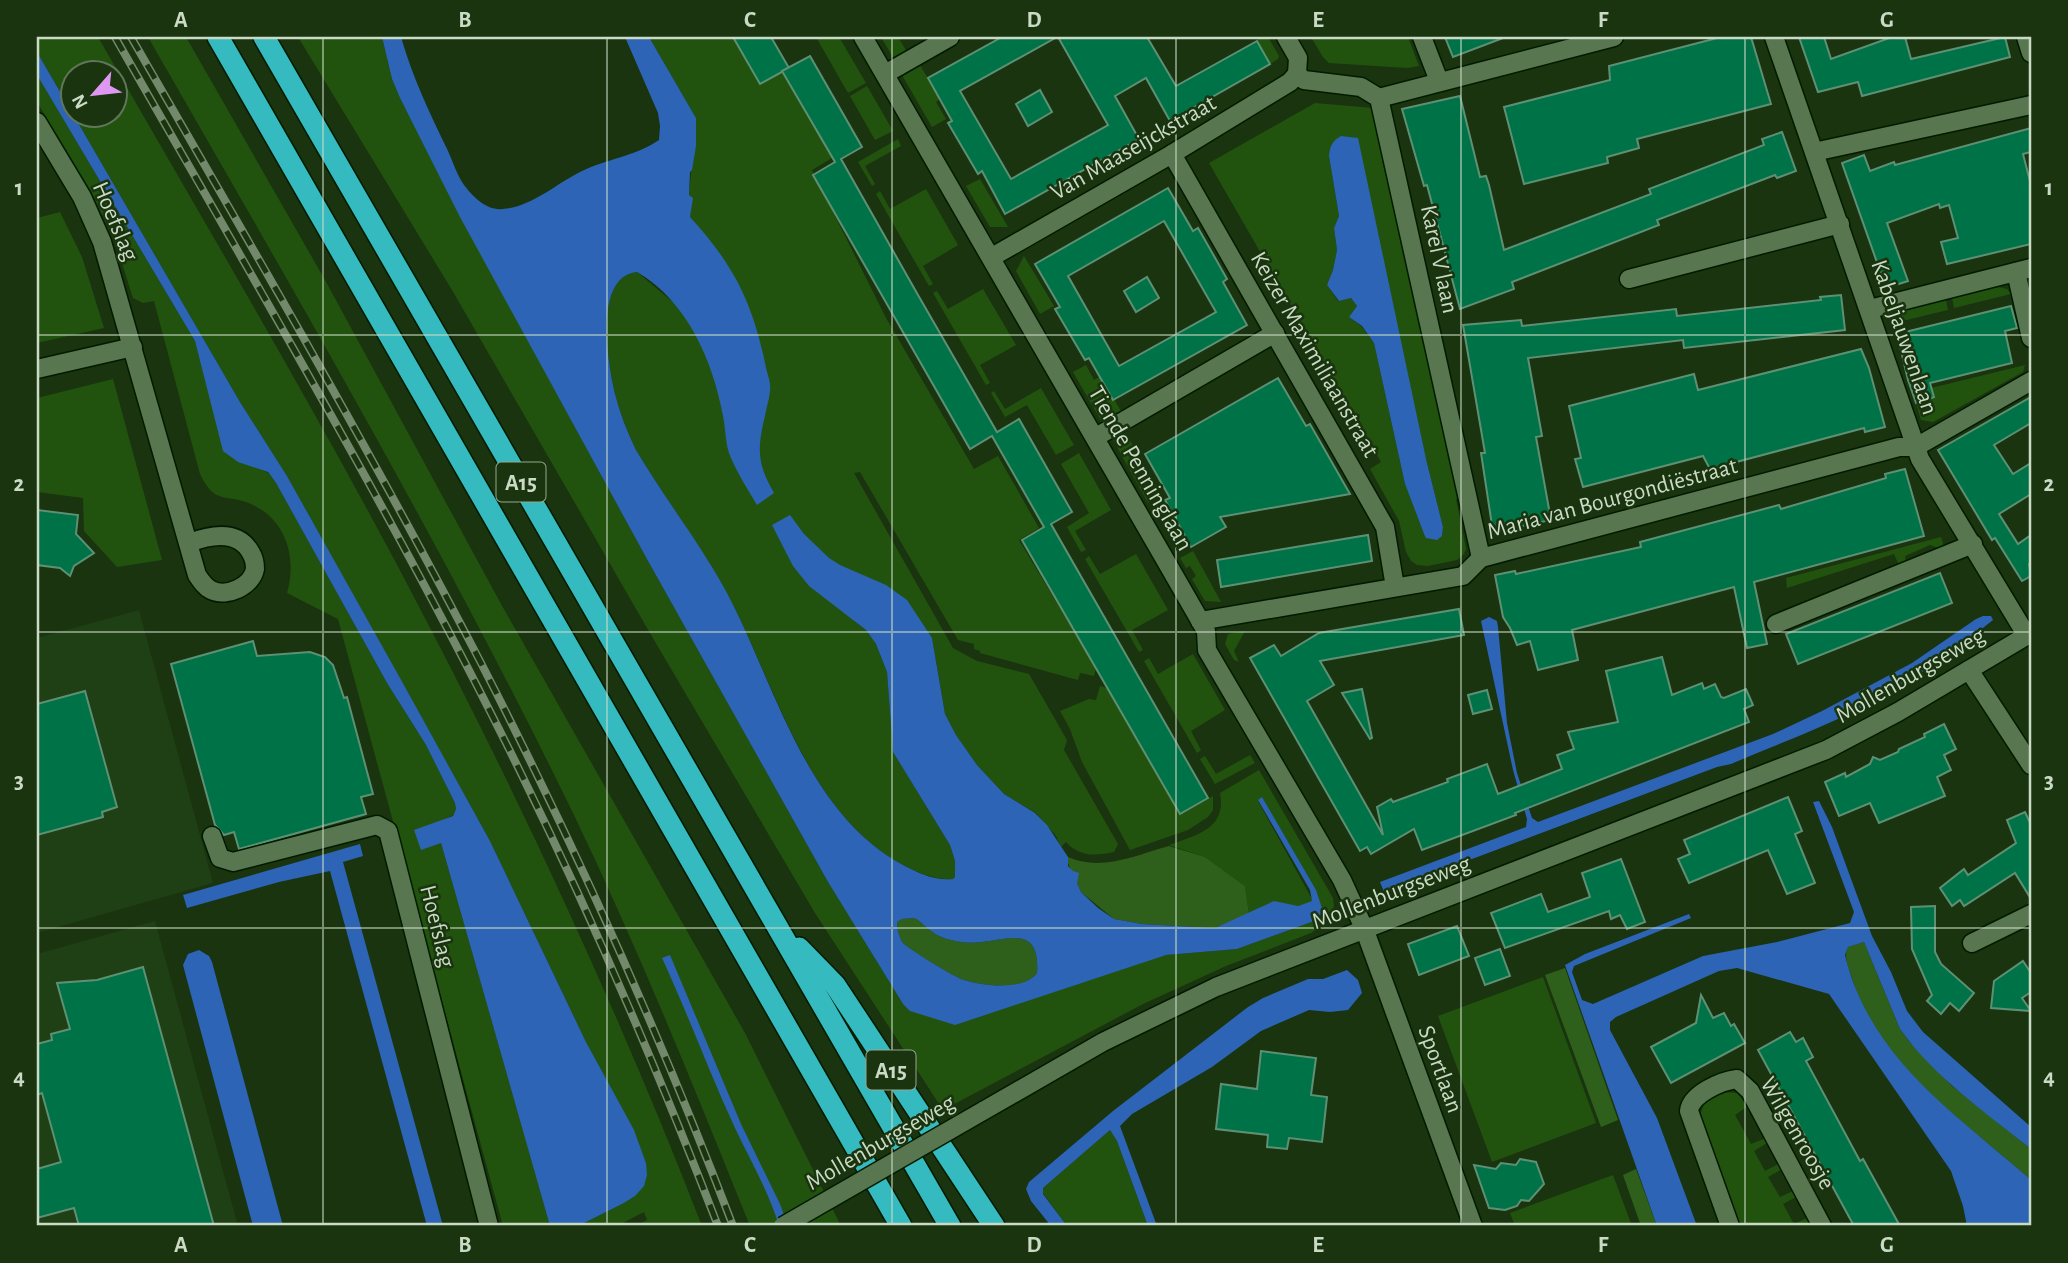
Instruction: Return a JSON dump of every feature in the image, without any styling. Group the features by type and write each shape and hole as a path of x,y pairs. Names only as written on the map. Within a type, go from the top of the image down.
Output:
{"highway":[{"name":"A15","path":"218,37 886,1199 899,1226"},
{"name":"A15","path":"264,37 950,1226"},
{"name":"A15","path":"776,924 835,985 994,1226"}],"street":[{"name":"Tiende Penninglaan","path":"863,37 1206,631 1207,650 1342,880 1364,928"},
{"path":"885,74 950,37"},
{"path":"1286,37 1298,58 1297,74 1311,82 1361,87 1379,98 1614,37"},
{"path":"1422,37 1439,81"},
{"name":"Kabeljauwenlaan","path":"1774,37 1920,459 2029,634"},
{"path":"2026,37 2031,53"},
{"name":"Van Maaseijckstraat","path":"992,257 1172,154 1290,82 1297,74"},
{"name":"Karel V laan","path":"1379,98 1481,558"},
{"path":"1814,152 2031,105"},
{"name":"Hoefslag","path":"37,122 82,197 102,242 189,543"},
{"name":"Keizer Maximiliaanstraat","path":"1172,154 1385,527 1395,587"},
{"path":"1629,279 1840,224"},
{"path":"1870,309 2024,270 2031,338"},
{"path":"1096,437 1275,334"},
{"path":"37,369 133,347"},
{"path":"1916,447 2031,381"},
{"name":"Maria van Bourgondiëstraat","path":"1200,621 1463,576 1481,558 1899,447 1916,447"},
{"path":"1776,624 1973,544"},
{"name":"Mollenburgseweg","path":"783,1226 983,1111 1162,1012 1216,986 1826,750 2029,634"},
{"path":"1969,670 2031,765"},
{"name":"Hoefslag","path":"212,836 220,858 233,862 377,825 388,831 489,1226"},
{"path":"1972,943 2031,914"},
{"name":"Sportlaan","path":"1364,928 1473,1226"},
{"name":"Wilgenroosje","path":"1730,1226 1693,1125 1689,1106 1693,1100 1710,1090 1737,1079 1750,1091 1822,1226"}],"shaded area":[{"path":"37,37 98,37 111,60 60,60 60,92 37,52"},
{"path":"148,37 186,37 325,280 501,604 745,1033 841,1226 750,1226 643,966 524,714 421,519"},
{"path":"298,37 382,37 392,79 400,98 520,326 828,882 903,1004 1166,955 1237,949 1317,920 1323,911 1315,889 1262,798 1258,801 1313,901 1298,906 1270,903 1249,914 1245,886 1205,857 1169,845 1207,829 1219,815 1220,793 1259,770 1333,898 1334,907 1326,922 1311,933 1226,966 1143,1004 943,1110 815,913 452,290"},
{"path":"649,37 733,37 758,81 780,68 832,158 812,170 886,318 974,469 998,456 1039,528 1019,540 1096,668 1094,676 1080,673 1078,680 980,653 974,649 974,644 958,640 860,472 854,473 953,648 977,661 1029,674 1067,740 1064,750 1118,844 1114,852 1082,853 1066,842 1061,847 1056,836 1036,813 1004,794 977,765 945,714 932,638 854,621 866,630 876,644 887,672 893,752 950,845 956,877 939,878 921,873 903,865 870,842 841,813 797,744 727,594 636,450 615,394 609,363 607,324 614,289 623,277 637,272 674,303 728,266 690,217 692,198 689,195 696,118"},
{"path":"816,37 839,37 866,83 848,93"},
{"path":"881,37 898,37 907,52 894,59"},
{"path":"1258,37 1268,37 1279,56 1278,59 1270,64 1257,41"},
{"path":"1311,37 1408,37 1419,66 1407,68 1329,63"},
{"path":"920,65 940,99 936,102 946,119 932,127 902,75"},
{"path":"37,75 60,114 60,130 70,130 195,341 207,386 260,469 268,473 276,483 387,683 426,745 455,803 453,815 444,820 441,843 550,1226 503,1226 338,619 287,593 290,554 274,521 253,505 217,495 211,491 200,474 154,301 143,303 133,298 117,248 92,193 37,102"},
{"path":"867,86 893,131 875,140 850,96"},
{"path":"130,93 388,548 502,770 607,996 702,1226 635,1226 647,1220 644,1212 617,1226 578,1226 622,1204 646,1163 633,1130 586,1042 490,841 287,476 240,402 82,130 130,130"},
{"path":"1315,103 1373,108 1459,498 1456,499 1466,549 1457,560 1428,566 1417,565 1411,561 1406,552 1399,521 1370,469 1381,462 1209,163","holes":["1329,156 1426,459 1443,527 1442,536 1424,534 1405,484 1374,343 1361,326 1349,317 1357,306 1351,298 1338,301 1327,285 1337,250 1334,228 1339,216"]},
{"path":"898,139 901,146 865,166 875,184 872,186 858,162"},
{"path":"980,179 1008,227 990,227 966,186"},
{"path":"926,189 958,245 923,266 933,284 929,286 876,194 880,191 890,209"},
{"path":"60,212 82,257 104,328 37,343 37,218"},
{"path":"1024,256 1054,306 1040,314 1016,271"},
{"path":"1998,287 2007,289 2011,294 1954,308 1952,298"},
{"path":"983,289 1016,345 980,365 990,383 986,385 933,293 937,291 948,309"},
{"path":"1946,300 1948,310 1894,323 1892,313"},
{"path":"1086,365 1094,380 1101,376 1122,413 1103,424 1073,372"},
{"path":"2025,365 2023,372 1933,422 1921,420 1916,403 1934,397 1931,388"},
{"path":"113,379 162,560 117,567 84,531 83,498 37,492 37,398"},
{"path":"1041,388 1074,445 1056,455 1027,405 1005,417 991,393 994,391 1005,409"},
{"path":"1126,433 1161,495 1148,503 1113,440"},
{"path":"1079,453 1111,510 1075,531 1086,550 1081,552 1067,527 1089,513 1061,464"},
{"path":"1941,537 1944,547 1930,545 1905,556 1906,563 1899,565 1894,554 1787,588 1786,578"},
{"path":"1193,551 1221,602 1205,601 1192,579 1196,576 1190,566 1186,568 1180,558"},
{"path":"1136,554 1168,610 1132,630 1143,650 1139,652 1085,559 1089,556 1100,574"},
{"path":"139,610 213,883 37,933 37,638"},
{"path":"1245,631 1234,651 1239,662 1234,660 1225,644 1228,634"},
{"path":"1193,654 1225,710 1191,731 1201,750 1197,753 1144,661 1149,658 1158,674"},
{"path":"1100,686 1107,688 1180,814 1213,796 1213,810 1208,817 1188,830 1130,850 1082,762 1060,711 1089,699 1096,700"},
{"path":"1250,755 1255,763 1215,784 1200,759 1205,756 1216,774"},
{"path":"1169,846 1205,857 1245,886 1249,914 1215,928 1142,924 1114,919 1081,892 1067,861 1068,857 1093,863 1118,861"},
{"path":"914,918 938,935 957,941 974,943 1024,939 1032,945 1036,955 1037,973 1023,983 1003,986 959,978 903,943 897,922"},
{"path":"155,921 238,1226 37,1226 37,954"},
{"path":"1864,942 1900,1029 1952,1086 2031,1149 2031,1180 1952,1114 1903,1065 1882,1039 1865,1010 1847,962 1848,947"},
{"path":"1565,968 1618,1120 1601,1127 1545,975"},
{"path":"1543,977 1596,1123 1492,1162 1438,1016"},
{"path":"1724,1092 1737,1093 1748,1106 1735,1115 1751,1144 1766,1138 1767,1143 1754,1151 1765,1171 1778,1164 1782,1169 1768,1177 1780,1197 1795,1192 1796,1197 1783,1204 1794,1224 1807,1218 1810,1223 1804,1226 1739,1226 1700,1115 1705,1102"},
{"path":"1110,1130 1117,1141 1148,1226 1067,1226 1043,1193 1043,1188"},
{"path":"1636,1169 1657,1226 1641,1226 1623,1175"},
{"path":"1613,1175 1632,1226 1515,1226 1510,1213"}],"water":[{"path":"382,37 401,37 422,95 464,185 486,205 503,209 533,200 580,172 641,150 659,140 658,113 625,37 649,37 696,118 696,146 690,172 689,195 693,198 690,217 718,251 739,284 760,341 770,388 760,456 764,473 774,493 757,505 729,453 712,374 695,334 670,299 655,284 637,272 623,277 614,289 609,305 607,344 615,394 636,450 727,593 778,705 817,780 841,813 870,842 903,865 933,878 955,877 955,861 950,845 893,752 887,672 876,644 866,630 809,586 793,566 772,525 790,515 804,534 829,558 886,585 907,600 932,638 945,714 956,735 977,765 1004,794 1035,813 1047,825 1068,857 1068,866 1079,873 1077,883 1081,892 1098,908 1114,919 1142,924 1215,928 1274,901 1298,906 1312,901 1310,890 1258,800 1262,797 1316,890 1323,911 1317,920 1237,949 1166,955 955,1025 910,1011 903,1004 828,882 648,561 460,217 392,79","holes":["902,919 916,919 938,935 957,941 974,943 1024,939 1032,945 1036,955 1037,973 1023,983 1003,986 959,978 903,943 897,922"]},
{"path":"37,52 60,92 60,114 37,75"},
{"path":"70,130 82,130 240,402 287,476 490,841 586,1042 634,1130 646,1163 644,1186 622,1204 578,1226 550,1226 441,843 421,850 414,830 453,816 455,803 426,745 387,683 276,483 268,472 238,462 223,451 195,341"},
{"path":"1341,136 1358,138 1443,527 1442,536 1437,540 1426,538 1405,484 1374,343 1362,326 1349,317 1357,306 1351,298 1339,301 1327,285 1337,250 1334,228 1339,216 1329,156 1332,144"},
{"path":"1983,616 1991,616 1993,620 1945,657 1843,717 1731,764 1384,892 1380,882 1526,827 1527,819 1513,770 1481,621 1489,617 1497,621 1507,723 1517,773 1532,818 1538,822 1773,734 1912,663"},
{"path":"1819,801 1832,827 1872,936 1907,1011 1923,1032 2031,1127 2031,1149 1944,1078 1900,1029 1864,942 1848,947 1845,955 1857,992 1874,1025 1919,1082 2031,1180 2031,1226 1967,1226 1951,1171 1829,994 1737,968 1719,971 1610,1022 1610,1030 1657,1118 1697,1226 1657,1226 1565,965 1585,954 1689,914 1691,918 1574,966 1572,972 1582,1000 1593,1004 1703,956 1777,942 1850,923 1854,912 1813,802"},
{"path":"360,844 363,856 343,862 443,1226 427,1226 330,871 279,882 187,908 183,895"},
{"path":"199,950 209,956 212,962 283,1226 253,1226 183,965 188,954"},
{"path":"670,955 741,1124 788,1226 779,1226 765,1188 725,1107 662,958"},
{"path":"1347,970 1358,980 1362,993 1348,1010 1309,1010 1261,1031 1212,1067 1132,1114 1120,1126 1157,1226 1148,1226 1117,1141 1110,1130 1043,1188 1043,1194 1067,1226 1051,1226 1031,1201 1026,1189 1029,1182 1113,1111 1248,1007 1308,979 1323,979"}],"building":[{"path":"733,37 771,37 789,68 760,84"},
{"path":"1002,37 1057,37 960,91 1011,179 1108,125 1058,37 1147,37 1176,86 1257,41 1270,64 1170,121 1146,78 1115,96 1139,139 1005,214 982,171 978,174 948,123 952,121 928,78"},
{"path":"1445,37 1503,37 1503,38 1453,57"},
{"path":"1721,37 1751,37 1771,104 1637,139 1639,148 1607,157 1608,163 1524,184 1504,107 1610,80 1609,66"},
{"path":"1799,37 1824,37 1831,59 1892,37 1905,37 1911,59 2005,37 2010,57 1862,96 1858,82 1818,92"},
{"path":"810,56 862,147 841,159 918,295 997,432 1019,419 1072,512 1051,524 1208,798 1180,814 1022,540 1044,527 992,436 970,449 813,175 835,162 782,71"},
{"path":"1040,90 1052,112 1028,126 1016,104"},
{"path":"1460,96 1480,177 1486,176 1489,185 1504,250 1651,194 1649,189 1764,145 1762,139 1782,132 1796,171 1777,178 1775,175 1657,220 1659,225 1512,282 1514,289 1460,309 1427,185 1424,186 1402,109"},
{"path":"2031,128 2031,152 2023,154 2031,185 2031,244 1947,264 1941,242 1958,238 1949,205 1940,208 1939,204 1887,223 1908,281 1886,288 1842,163 1864,155 1870,171 1894,162 1895,165"},
{"path":"1168,188 1193,231 1198,228 1227,279 1223,282 1247,325 1113,400 1089,358 1085,360 1055,309 1060,307 1035,264","holes":["1164,221 1216,312 1119,366 1068,276"]},
{"path":"1147,277 1159,298 1136,312 1124,291"},
{"path":"1841,295 1845,330 1684,348 1683,340 1528,358 1542,436 1536,437 1551,520 1493,532 1481,453 1485,453 1463,325 1521,320 1522,326 1676,309 1677,316 1821,300 1820,297"},
{"path":"2011,306 2017,328 2005,331 2012,363 1930,383 1934,397 1916,403 1897,334"},
{"path":"1861,349 1885,427 1865,432 1864,428 1710,469 1703,456 1583,487 1575,459 1581,458 1569,406 1694,374 1698,390"},
{"path":"1278,378 1306,426 1310,424 1350,494 1220,517 1226,527 1191,547 1165,500 1170,498 1145,454"},
{"path":"2031,397 2031,423 1994,445 2013,474 2031,463 2031,494 1999,514 2018,544 2031,535 2031,576 2022,581 1995,538 1992,540 1938,450"},
{"path":"1905,469 1924,536 1754,582 1767,644 1747,648 1734,587 1572,630 1578,660 1538,670 1530,641 1517,645 1503,617 1495,575 1515,571 1516,574 1641,547 1640,542 1779,505 1781,509 1886,478 1885,474"},
{"path":"37,510 78,515 76,534 94,553 74,566 70,576 60,568 37,565"},
{"path":"1368,535 1372,561 1221,587 1217,560"},
{"path":"1940,573 1952,603 1798,664 1786,634"},
{"path":"1459,609 1464,635 1320,661 1334,685 1307,701 1383,835 1377,807 1391,799 1393,802 1448,782 1447,779 1487,764 1498,794 1562,769 1557,755 1574,749 1568,732 1618,722 1606,671 1662,657 1672,695 1702,683 1704,689 1715,684 1724,698 1746,689 1753,705 1744,709 1749,722 1422,850 1414,829 1371,854 1367,847 1360,851 1250,658 1274,645 1281,656 1319,633"},
{"path":"253,641 257,656 310,652 325,657 333,665 344,698 347,697 373,794 361,797 366,814 239,849 234,832 224,835 215,825 171,664"},
{"path":"1362,689 1372,738 1370,739 1342,693"},
{"path":"1487,690 1492,709 1473,714 1468,695"},
{"path":"85,691 117,807 102,812 103,817 37,835 37,704"},
{"path":"1944,724 1956,749 1944,755 1951,770 1937,777 1945,796 1879,823 1870,803 1839,816 1825,782 1845,773 1846,777 1870,764 1873,757 1880,760 1898,752"},
{"path":"1788,797 1802,831 1795,834 1815,883 1787,894 1768,850 1689,883 1678,859 1690,854 1684,840"},
{"path":"2025,812 2031,825 2031,899 2015,873 1964,906 1960,900 1952,906 1940,888 1964,869 1968,875 2016,843 2007,820"},
{"path":"1621,859 1645,922 1627,929 1620,915 1611,919 1609,911 1505,948 1491,913 1541,894 1548,912 1590,897 1582,873"},
{"path":"1935,906 1935,952 1941,964 1974,993 1959,1011 1950,1003 1941,1014 1927,1001 1932,995 1912,949 1911,907"},
{"path":"1457,926 1469,956 1419,975 1408,944"},
{"path":"1500,949 1510,976 1485,985 1475,958"},
{"path":"2023,961 2031,973 2031,992 2022,998 2031,1011 1991,1008 1994,981"},
{"path":"143,967 214,1226 79,1226 74,1208 37,1218 37,1169 61,1162 42,1093 37,1095 37,1044 52,1040 51,1034 70,1029 57,983 97,980"},
{"path":"1701,995 1713,1018 1724,1013 1745,1043 1671,1083 1651,1047 1696,1023"},
{"path":"1790,1032 1796,1042 1803,1038 1813,1057 1806,1061 1860,1161 1863,1159 1900,1226 1854,1226 1758,1050"},
{"path":"1261,1051 1316,1058 1311,1095 1327,1097 1322,1142 1289,1138 1287,1149 1267,1147 1268,1135 1216,1129 1221,1084 1257,1089"},
{"path":"1520,1159 1536,1162 1544,1184 1529,1201 1521,1200 1517,1206 1505,1210 1489,1208 1474,1165 1496,1169 1501,1163 1516,1165"}],"railway":[{"path":"115,37 364,474 505,741 618,981 718,1226"},
{"path":"131,37 353,426 481,663 550,801 615,941 733,1226"}]}
